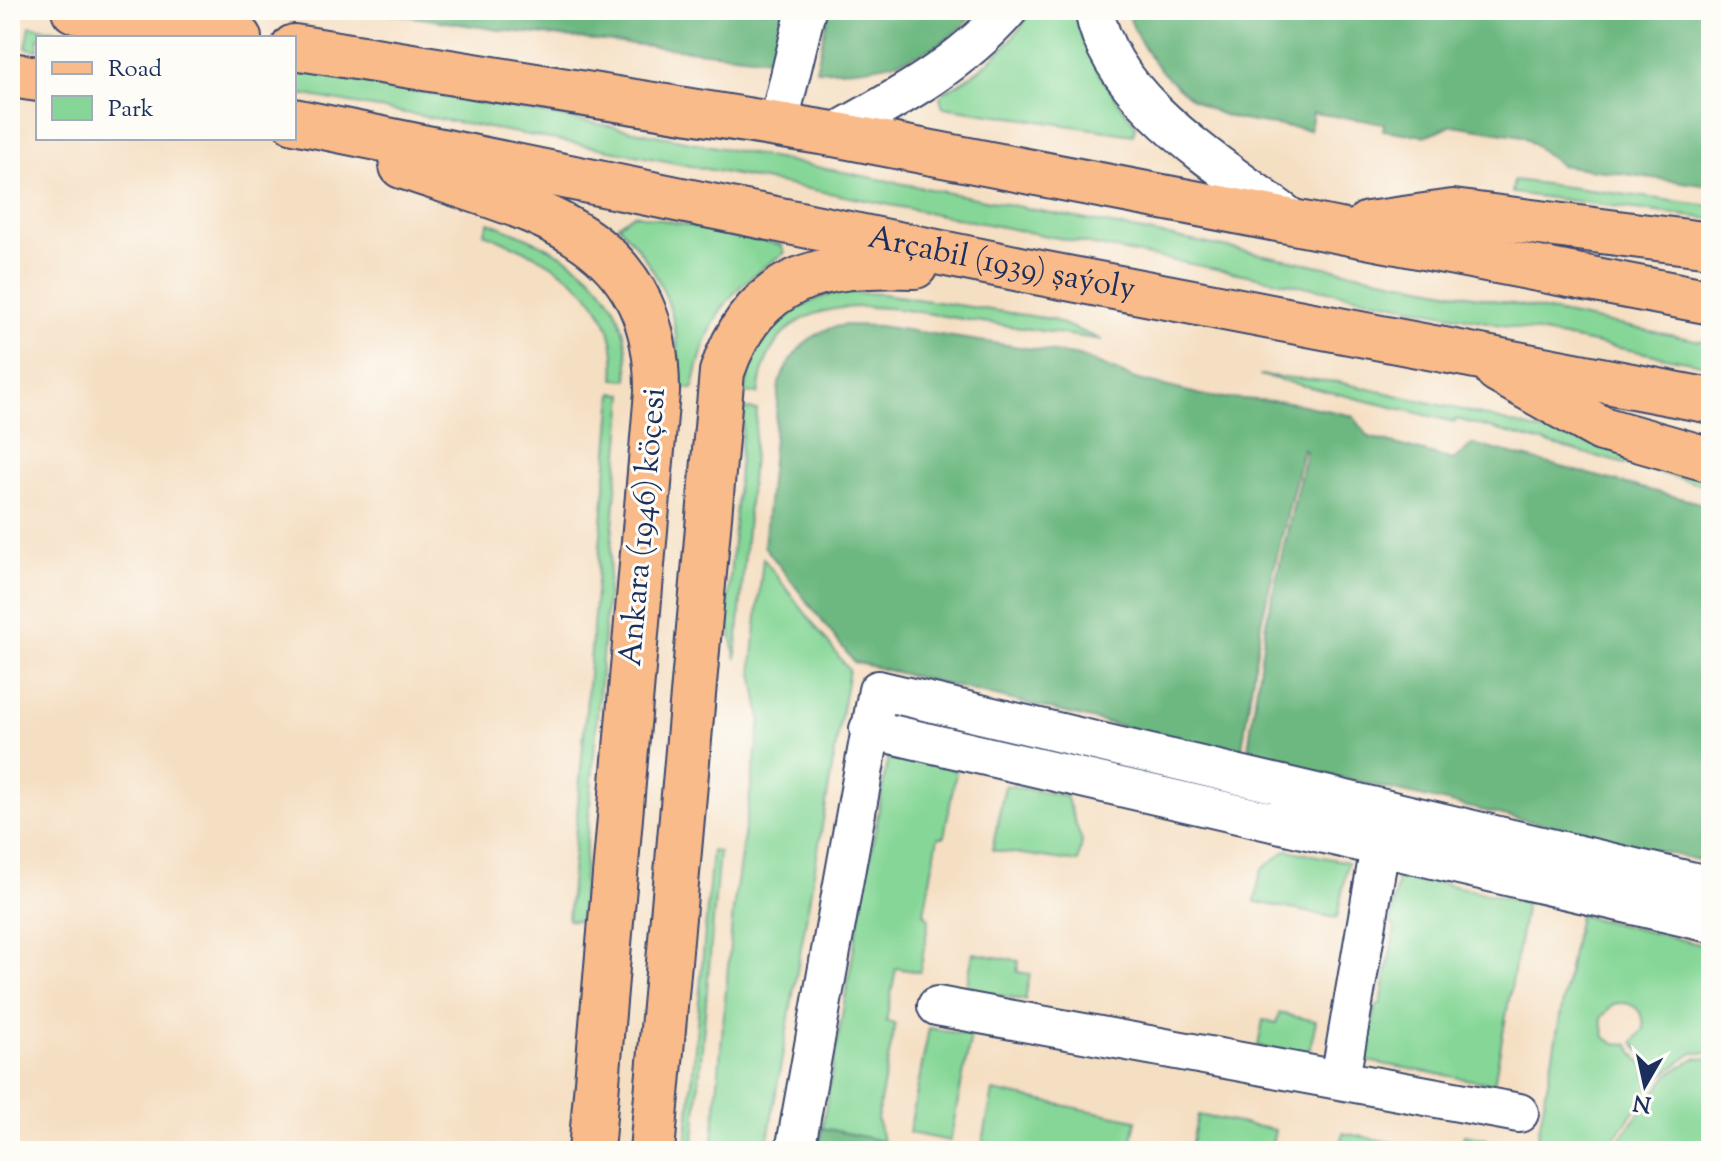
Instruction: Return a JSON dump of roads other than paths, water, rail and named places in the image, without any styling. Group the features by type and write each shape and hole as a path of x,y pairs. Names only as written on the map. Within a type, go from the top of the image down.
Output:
{"main road":[{"path":"74,10 227,36"},
{"path":"296,47 833,134 1711,302"},
{"path":"10,75 36,79"},
{"name":"Arçabil (1939) şaýoly","path":"296,121 1025,270 1461,350 1711,401"},
{"name":"Ankara (1946) köçesi","path":"296,129 553,220 580,235 624,274 637,292 649,325 657,366 657,392 591,1151"},
{"path":"1315,225 1453,212 1711,245"},
{"name":"Ankara (1946) köçesi","path":"652,1151 717,399 731,346 742,325 773,293 792,281 823,270 881,264 1025,270"},
{"path":"1461,350 1602,429 1711,460"}],"lane":[{"path":"778,126 806,10"},
{"path":"833,134 954,63 980,42 1008,10"},
{"path":"1094,10 1111,57 1163,120 1315,225"},
{"path":"795,1151 878,690 1711,886"},
{"path":"869,729 1711,923"},
{"path":"1340,1079 1380,847"},
{"path":"937,1006 1519,1113"}]}
